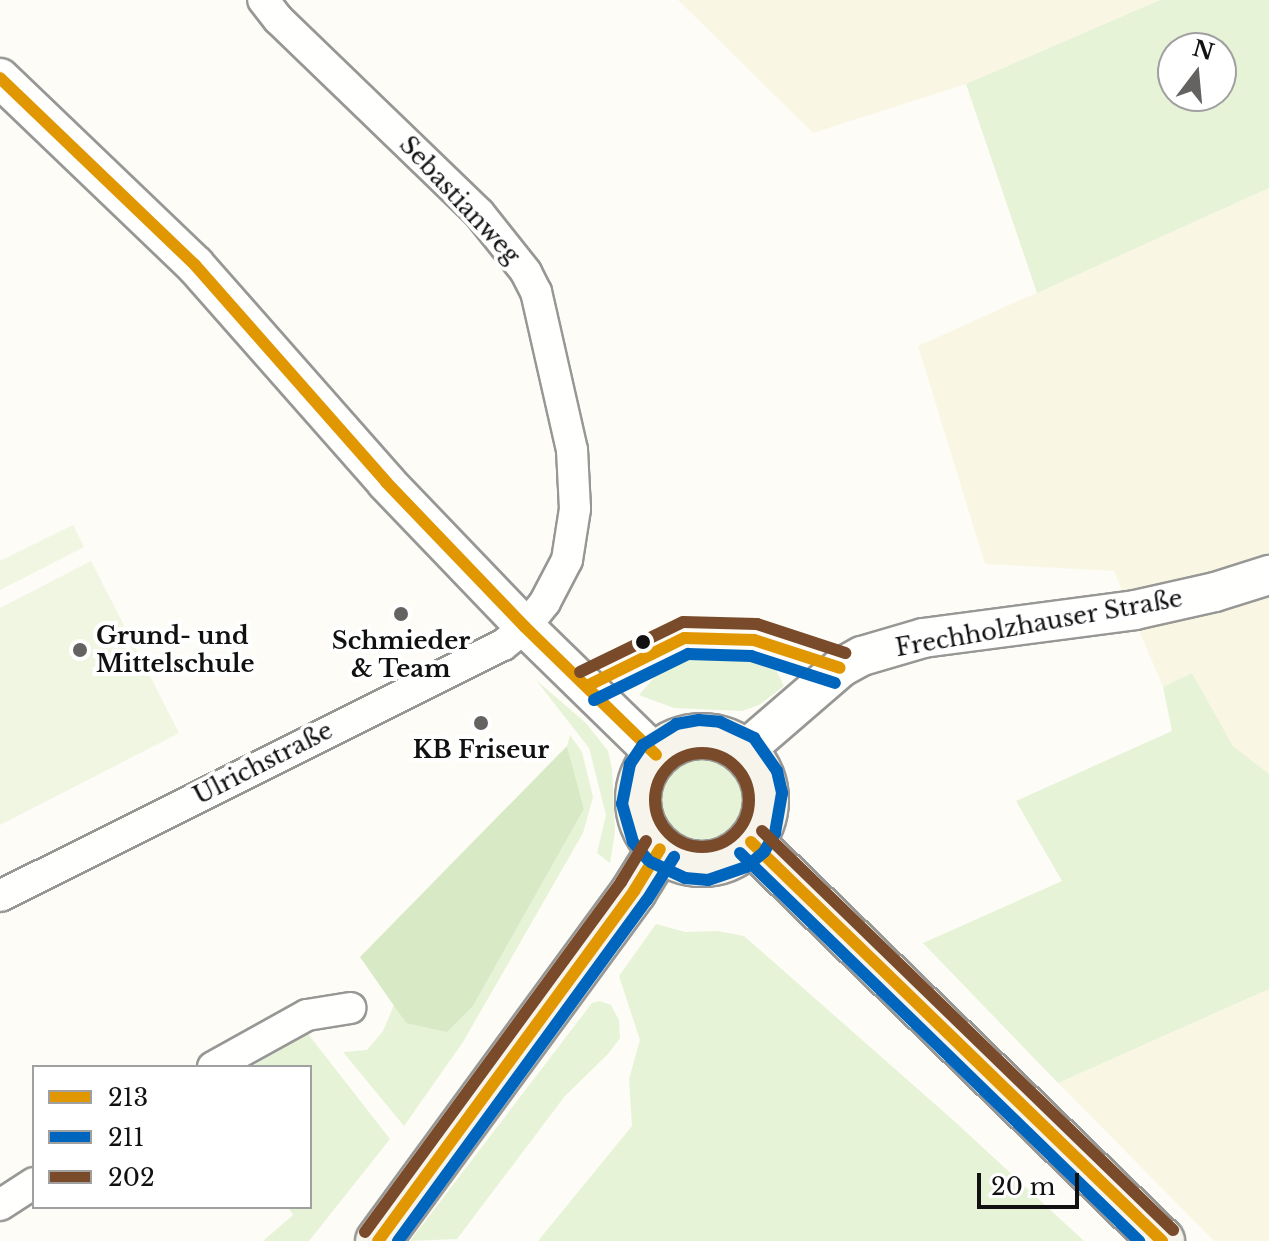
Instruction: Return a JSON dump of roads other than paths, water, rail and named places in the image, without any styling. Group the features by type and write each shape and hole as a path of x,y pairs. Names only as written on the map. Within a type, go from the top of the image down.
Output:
{"main road":[{"path":"699,736 715,737 744,751 763,779 766,795 765,812 751,842 739,853 707,864 674,858 660,849 644,828 638,803 639,786 656,755 683,738 699,736"},
{"path":"751,842 1162,1241"},
{"path":"378,1241 634,891 660,849"}],"street":[{"name":"Sebastianweg","path":"263,0 278,19 479,213 526,272 536,292 572,450 575,509 567,560 545,602 525,627"},
{"path":"0,78 195,265 386,482 525,627 656,755"},
{"name":"Frechholzhauser Straße","path":"744,751 840,668 862,656 923,638 1135,610 1215,592 1269,575"},
{"name":"Ulrichstraße","path":"0,896 503,645 525,627"},
{"path":"217,1065 307,1015 350,1008"},
{"path":"0,1205 32,1184"}],"place":[{"name":"Schmieder & Team","path":"401,614"},
{"name":"Grund- und Mittelschule","path":"80,650"},
{"name":"KB Friseur","path":"481,723"}]}
